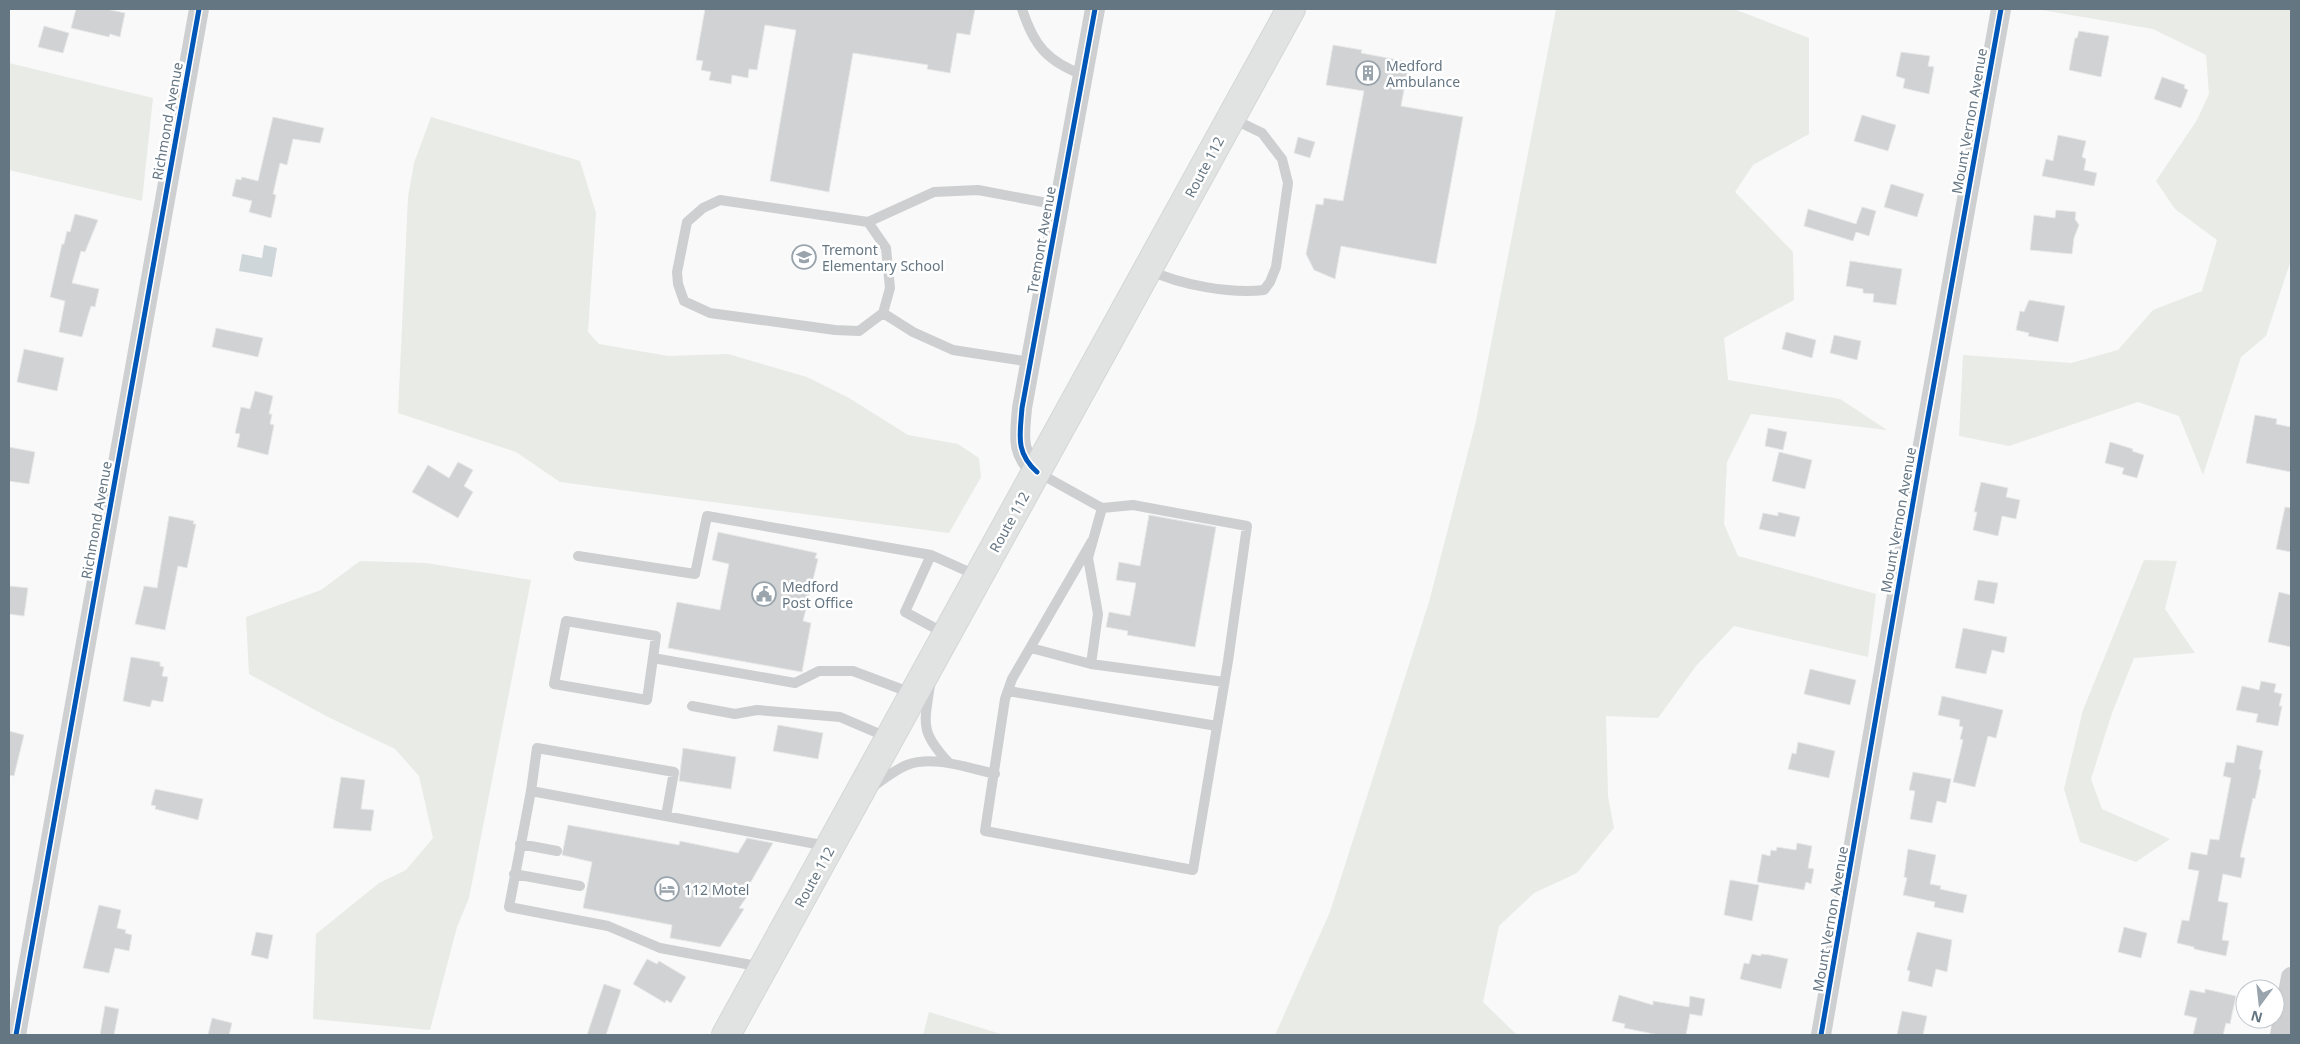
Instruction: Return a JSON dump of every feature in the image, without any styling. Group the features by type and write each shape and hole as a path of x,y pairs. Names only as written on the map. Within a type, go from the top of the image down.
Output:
{"main road":[{"name":"Route 112","path":"726,1035 1291,9"}],"street":[{"name":"Richmond Avenue","path":"16,1035 199,9"},
{"name":"Tremont Avenue","path":"1037,472 1024,456 1020,444 1022,408 1095,9"},
{"name":"Mount Vernon Avenue","path":"1821,1035 1919,465 2001,9"},
{"path":"2280,1035 2291,977"}],"lane":[{"path":"1022,9 1040,49 1057,64 1083,75"},
{"path":"1148,270 1166,278 1243,293 1264,290 1270,282 1276,267 1288,183 1282,159 1262,134 1230,117"},
{"path":"868,222 886,248 890,288 883,313 858,331 835,330 710,313 684,301 678,284 677,272 687,222 703,208 720,200 868,222 934,192 978,190 1058,206"},
{"path":"883,313 913,332 953,350 1030,362"},
{"path":"1037,472 1102,508 1133,505 1246,526 1224,682 1193,870 985,831 1008,691 1012,679 1092,541"},
{"path":"1091,664 1098,614 1088,558 1102,508"},
{"path":"578,556 694,574 706,516 931,555 980,576"},
{"path":"931,555 905,612 947,635"},
{"path":"566,621 656,636 653,658 647,700 554,684 566,621"},
{"path":"1031,648 1091,664 1224,682"},
{"path":"653,658 795,683 819,671 853,671 915,694"},
{"path":"933,661 924,722 932,745 949,763"},
{"path":"1008,691 1217,726"},
{"path":"692,706 735,714 757,710 840,717 890,738"},
{"path":"666,816 674,772 538,748 509,907 608,926 660,948 764,967"},
{"path":"858,796 907,765 949,763 995,774"},
{"path":"531,791 831,846"},
{"path":"520,844 557,851"},
{"path":"514,874 580,886"}],"shaded area":[{"path":"1556,9 1734,9 1809,38 1809,134 1753,165 1735,192 1793,252 1794,300 1724,338 1728,380 1840,399 1887,430 1751,414 1727,462 1724,524 1738,556 1876,594 1868,657 1734,626 1696,666 1658,718 1606,716 1608,796 1614,828 1577,873 1534,893 1499,926 1483,1002 1517,1035 1275,1035 1330,912 1429,602 1476,421"},
{"path":"2036,9 2291,9 2291,260 2266,336 2241,357 2203,475 2179,416 2138,402 2009,446 1959,436 1963,355 2071,363 2118,350 2153,310 2202,291 2217,240 2175,209 2156,181 2197,120 2209,94 2206,55 2153,29"},
{"path":"9,63 153,98 142,201 9,170"},
{"path":"431,117 580,161 596,213 588,332 599,344 668,356 728,354 807,377 849,398 908,435 958,444 979,458 981,477 949,533 560,482 516,452 398,413 408,197 414,163"},
{"path":"264,245 277,248 272,277 239,271 242,254 262,258"},
{"path":"2144,560 2177,561 2165,609 2195,653 2134,658 2112,713 2091,779 2102,809 2170,839 2136,862 2080,842 2064,789 2083,710"},
{"path":"360,561 426,563 531,580 469,898 457,927 430,1030 313,1019 316,934 379,883 406,870 433,838 419,776 395,749 326,716 249,674 246,617 321,590"},
{"path":"929,1012 1004,1035 923,1035"}],"building":[{"path":"76,9 106,9 125,13 120,37 110,34 109,37 71,28"},
{"path":"705,9 975,9 970,35 957,33 950,73 927,69 928,65 853,53 829,192 770,181 796,30 765,25 757,70 749,69 748,78 732,75 731,84 709,80 711,72 701,70 703,61 696,60"},
{"path":"44,26 69,33 63,53 38,47"},
{"path":"2079,31 2109,36 2101,77 2069,70 2075,38 2077,38"},
{"path":"1333,45 1362,50 1361,53 1409,62 1401,106 1463,117 1436,264 1341,246 1335,279 1314,270 1306,254 1316,204 1323,205 1324,198 1343,201 1364,91 1326,85"},
{"path":"1901,52 1930,56 1928,66 1934,67 1929,94 1903,88 1905,79 1896,76"},
{"path":"2162,77 2185,85 2184,88 2188,90 2181,108 2154,99"},
{"path":"1862,115 1896,125 1888,151 1854,141"},
{"path":"273,117 324,128 320,143 293,139 287,165 280,163 273,194 276,195 271,218 249,212 252,201 232,196 236,179 241,180 242,177 258,181"},
{"path":"2058,135 2086,141 2082,157 2086,159 2084,170 2097,173 2094,186 2042,176 2046,159 2053,161"},
{"path":"1298,137 1315,142 1310,158 1294,153"},
{"path":"1891,184 1924,194 1917,217 1884,207"},
{"path":"1862,207 1876,211 1869,236 1856,232 1853,241 1804,226 1808,209 1856,224"},
{"path":"2056,210 2076,212 2075,219 2079,225 2074,238 2072,254 2030,250 2034,215 2055,218"},
{"path":"75,214 98,220 85,252 81,251 72,283 99,289 95,307 91,306 82,337 59,332 65,301 50,297 62,244 64,244 67,231 70,232"},
{"path":"1850,261 1902,269 1896,305 1873,302 1874,294 1863,293 1863,289 1846,286"},
{"path":"2029,300 2065,306 2058,342 2028,336 2029,333 2016,330 2020,311 2024,312"},
{"path":"216,328 263,338 258,357 212,347"},
{"path":"1786,332 1816,340 1812,358 1782,349"},
{"path":"1834,335 1861,341 1857,360 1830,353"},
{"path":"24,349 64,358 57,391 17,382"},
{"path":"255,391 273,396 269,414 272,414 270,424 274,425 268,455 237,447 240,434 235,433 241,407 250,409"},
{"path":"2255,415 2277,419 2276,424 2291,427 2291,472 2246,463"},
{"path":"1768,428 1787,432 1783,450 1765,446"},
{"path":"2110,442 2133,449 2132,451 2144,455 2137,478 2122,474 2124,468 2105,463"},
{"path":"9,447 35,452 29,484 9,481"},
{"path":"1779,452 1812,460 1805,489 1772,481"},
{"path":"458,462 473,470 464,486 473,492 458,518 412,492 428,465 449,478"},
{"path":"1981,482 2008,488 2006,497 2020,500 2016,519 2002,516 1998,536 1973,530 1977,512 1974,512"},
{"path":"2285,507 2291,508 2291,552 2276,549"},
{"path":"1778,512 1800,517 1795,537 1759,529 1763,513 1778,516"},
{"path":"1149,515 1216,527 1195,647 1127,635 1128,631 1106,627 1109,612 1130,616 1136,583 1116,580 1119,562 1140,566"},
{"path":"169,516 194,521 193,524 196,524 187,568 178,566 165,630 135,624 144,586 157,588"},
{"path":"718,532 817,553 815,558 818,559 803,621 811,623 802,672 668,648 677,602 720,610 729,564 712,560"},
{"path":"1978,580 1998,583 1994,604 1974,600"},
{"path":"9,586 28,588 24,616 9,614"},
{"path":"2279,592 2291,595 2291,647 2268,642"},
{"path":"1963,628 2007,637 2004,653 1992,650 1986,674 1955,668"},
{"path":"131,657 160,662 160,666 164,667 162,676 168,677 163,702 152,700 150,707 123,701"},
{"path":"1810,669 1856,680 1850,705 1804,694"},
{"path":"2261,681 2276,684 2274,692 2282,694 2278,726 2256,722 2258,714 2236,710 2242,686 2259,690"},
{"path":"1942,696 2003,710 1996,738 1988,736 1975,787 1953,782 1963,740 1960,739 1963,727 1959,726 1960,720 1938,715"},
{"path":"778,725 823,733 818,759 773,751"},
{"path":"9,731 24,735 14,776 9,775"},
{"path":"1798,742 1835,751 1829,778 1788,769 1792,753 1796,754"},
{"path":"2237,745 2263,751 2255,799 2253,798 2240,857 2245,858 2241,878 2223,874 2218,901 2228,903 2222,940 2229,941 2226,956 2177,943 2182,920 2189,921 2199,871 2188,869 2191,852 2207,855 2210,839 2219,840 2231,778 2223,776 2226,762 2234,763"},
{"path":"683,748 736,757 731,789 679,781"},
{"path":"1913,772 1951,779 1946,803 1937,801 1932,823 1910,819 1915,791 1909,790"},
{"path":"341,777 365,780 361,809 374,810 371,831 333,828"},
{"path":"155,789 203,799 198,820 155,809 156,806 151,805"},
{"name":"112 Motel","path":"568,825 679,845 680,841 738,853 747,838 773,843 744,894 748,895 739,908 744,909 720,947 670,938 672,925 583,908 592,862 562,855"},
{"path":"1797,843 1812,846 1808,868 1814,869 1811,884 1806,882 1804,890 1757,882 1762,854 1770,856 1771,850 1776,851 1777,847 1796,850"},
{"path":"1908,849 1936,855 1930,884 1941,886 1940,889 1967,895 1963,913 1934,907 1935,902 1903,895 1907,878 1904,877"},
{"path":"1730,880 1759,885 1752,921 1724,915"},
{"path":"99,905 121,910 117,928 126,930 125,933 132,935 129,951 115,948 109,973 83,968"},
{"path":"2124,927 2147,933 2141,958 2118,952"},
{"path":"256,932 273,935 268,959 251,955"},
{"path":"1917,932 1952,940 1947,972 1936,969 1932,987 1908,981 1910,971 1907,970"},
{"path":"1752,954 1788,959 1781,989 1740,979 1744,963 1749,964"},
{"path":"647,959 657,964 659,961 686,977 671,1003 666,1000 665,1003 633,984"},
{"path":"604,984 621,990 606,1035 587,1035"},
{"path":"2205,989 2235,996 2230,1024 2226,1023 2223,1035 2193,1035 2197,1018 2184,1015 2190,990 2205,993"},
{"path":"1619,995 1653,1005 1653,1001 1689,1007 1690,996 1705,999 1702,1016 1690,1014 1686,1035 1659,1035 1624,1028 1625,1024 1612,1021"},
{"path":"105,1006 119,1009 114,1035 100,1035"},
{"path":"1902,1011 1927,1016 1923,1035 1897,1035"},
{"path":"212,1018 232,1023 229,1035 208,1035"}],"cycle path":[{"path":"16,1035 199,9"},
{"path":"1037,472 1030,465 1022,450 1020,435 1022,408 1095,9"},
{"path":"1821,1035 1921,456 2001,9"}],"place":[{"name":"Medford Ambulance","path":"1368,73"},
{"name":"Tremont Elementary School","path":"804,257"},
{"name":"Medford Post Office","path":"764,594"},
{"name":"112 Motel","path":"667,889"}]}
